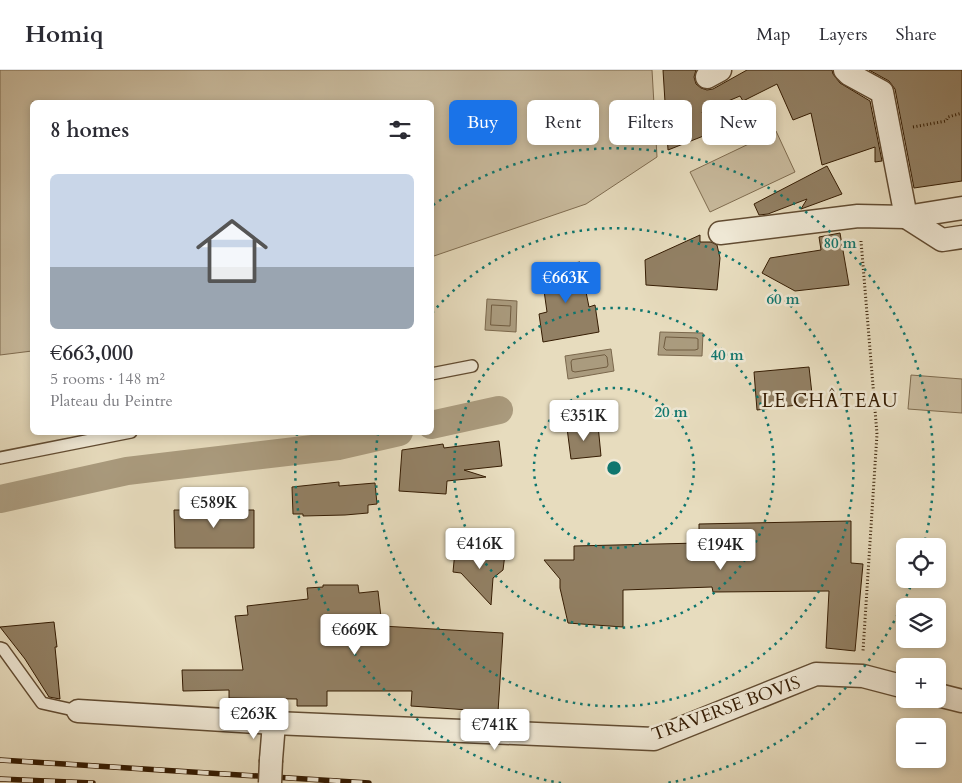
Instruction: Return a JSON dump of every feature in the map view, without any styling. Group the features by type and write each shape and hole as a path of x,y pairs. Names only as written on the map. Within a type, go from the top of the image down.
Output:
{"street":[{"path":"845,70 848,74 882,92 906,217"},
{"path":"720,233 858,216 906,217 962,208"},
{"path":"906,217 952,239"},
{"name":"TRAVERSE BOVIS","path":"78,711 274,723 654,739 816,674 863,676 896,685"},
{"path":"946,697 962,701"},
{"path":"270,783 274,723"}],"lane":[{"path":"434,373 472,366"},
{"path":"0,458 116,435"},
{"name":"TRAVERSE BOVIS","path":"0,648 3,649 42,703 78,711"}],"path":[{"path":"890,130 946,121 948,117 962,113"},
{"path":"863,258 877,434 863,676"}],"shaded area":[{"path":"0,70 652,70 654,100 609,100 609,145 656,145 657,157 586,204 434,256 434,100 30,100 30,351 0,355"},
{"path":"776,131 795,172 710,212 690,172 747,145 776,145"},
{"path":"911,375 962,379 962,413 908,409"}],"water":[{"path":"487,299 517,301 516,332 485,330"},
{"path":"660,332 703,333 702,356 658,355"},
{"path":"611,349 614,371 568,379 565,356"}],"building":[{"path":"663,70 696,70 694,77 696,84 707,90 713,89 747,70 832,70 840,83 870,101 882,161 875,162 875,147 822,165 811,113 793,120 777,84 745,100 742,100 740,96 730,100 702,100 702,137 692,141 692,100 665,100"},
{"path":"869,70 962,70 962,181 914,188 895,89 889,81"},
{"path":"668,145 681,145 668,150"},
{"path":"827,166 842,194 801,209 807,199 768,214 759,215 754,204"},
{"path":"840,233 849,285 795,291 762,273 770,258 821,250 819,237"},
{"path":"700,235 700,242 711,242 717,245 720,258 717,290 646,285 645,260"},
{"path":"580,262 589,307 595,305 599,332 543,342 539,314 547,312 541,269"},
{"path":"809,367 813,403 757,410 754,372"},
{"path":"598,425 601,456 571,459 567,428"},
{"path":"499,441 502,466 464,470 486,477 447,481 446,494 399,491 402,450 443,444 444,448"},
{"path":"339,482 339,486 375,483 377,504 368,505 368,513 303,516 303,514 293,514 292,487"},
{"path":"174,510 254,510 254,548 175,548"},
{"path":"851,521 851,563 863,564 855,651 826,648 829,591 713,592 712,587 623,590 623,627 568,623 560,588 560,579 544,560 574,560 574,546 699,543 699,524"},
{"path":"455,551 505,554 503,570 493,578 491,605 461,573 453,572"},
{"path":"323,585 358,585 359,593 378,591 382,626 503,633 498,712 411,706 412,691 327,691 327,706 297,706 297,699 229,698 229,690 183,691 182,670 243,670 235,616 248,615 247,606 308,599 307,588 323,587"},
{"path":"54,622 60,699 49,697 25,659 0,627"}],"waterway":[{"path":"434,424 499,410"},
{"path":"0,499 127,471 338,446 386,435"}],"railway":[{"path":"0,760 369,783"},
{"path":"0,779 93,783"}],"district":[{"name":"LE CHÂTEAU","path":"830,400"}]}
